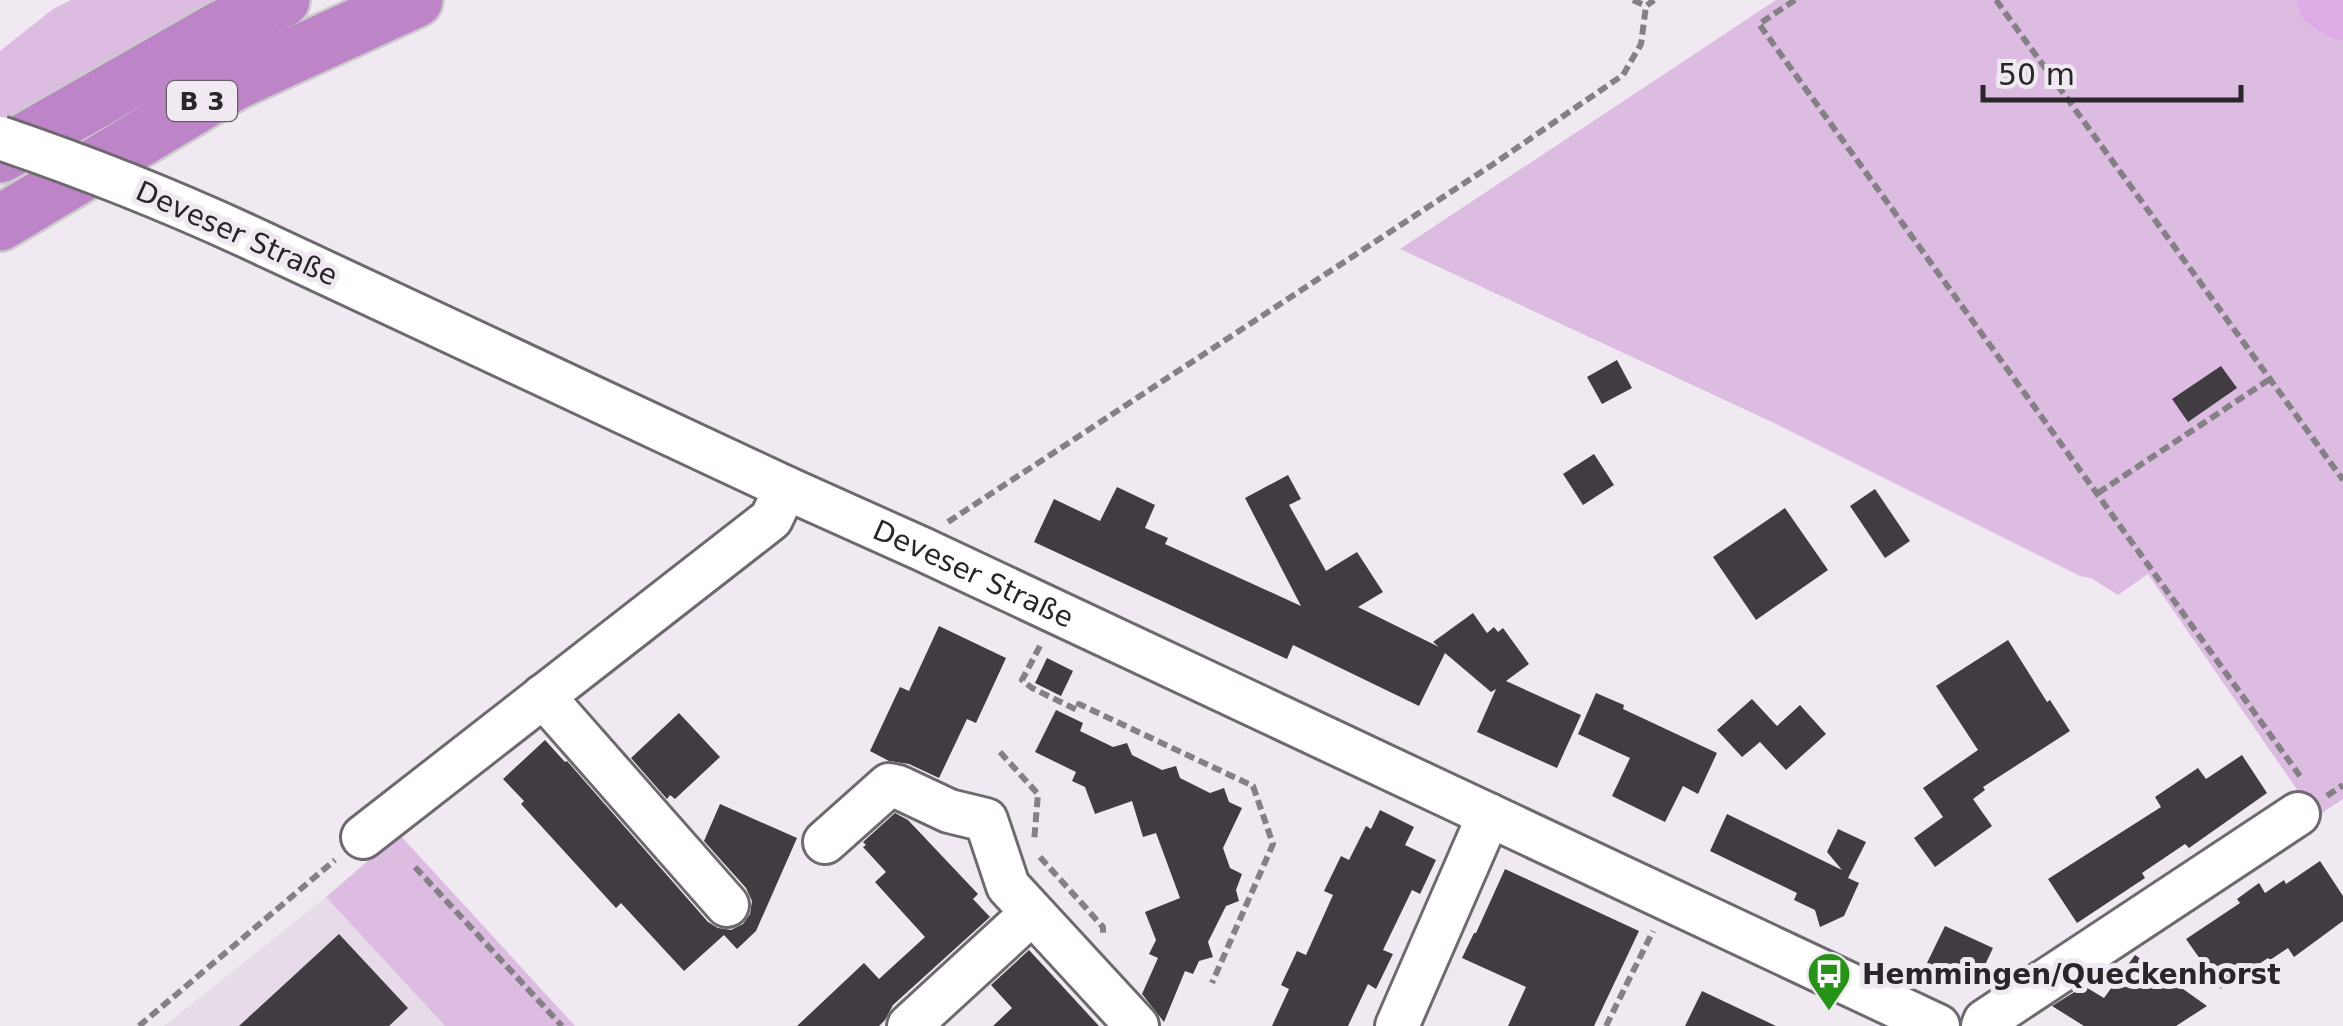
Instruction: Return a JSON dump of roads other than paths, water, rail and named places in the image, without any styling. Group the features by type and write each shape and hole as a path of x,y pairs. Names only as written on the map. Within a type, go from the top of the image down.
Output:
{"highway":[{"name":"B 3","path":"0,155 224,27 282,0"},
{"name":"B 3","path":"0,223 234,82 415,0"}],"street":[{"name":"Deveser Straße","path":"0,138 180,205 922,548 1938,1026"},
{"path":"363,837 771,519 786,488"},
{"path":"543,696 727,905"},
{"path":"825,842 889,785 949,811 986,820 1008,886 1137,1026"},
{"path":"1983,1026 2303,800"},
{"path":"1397,1026 1490,815"},
{"path":"926,1021 1032,913"}],"waterway":[{"path":"2328,0 2343,9"}],"place":[{"name":"Hemmingen/Queckenhorst","path":"1829,1012"}]}
